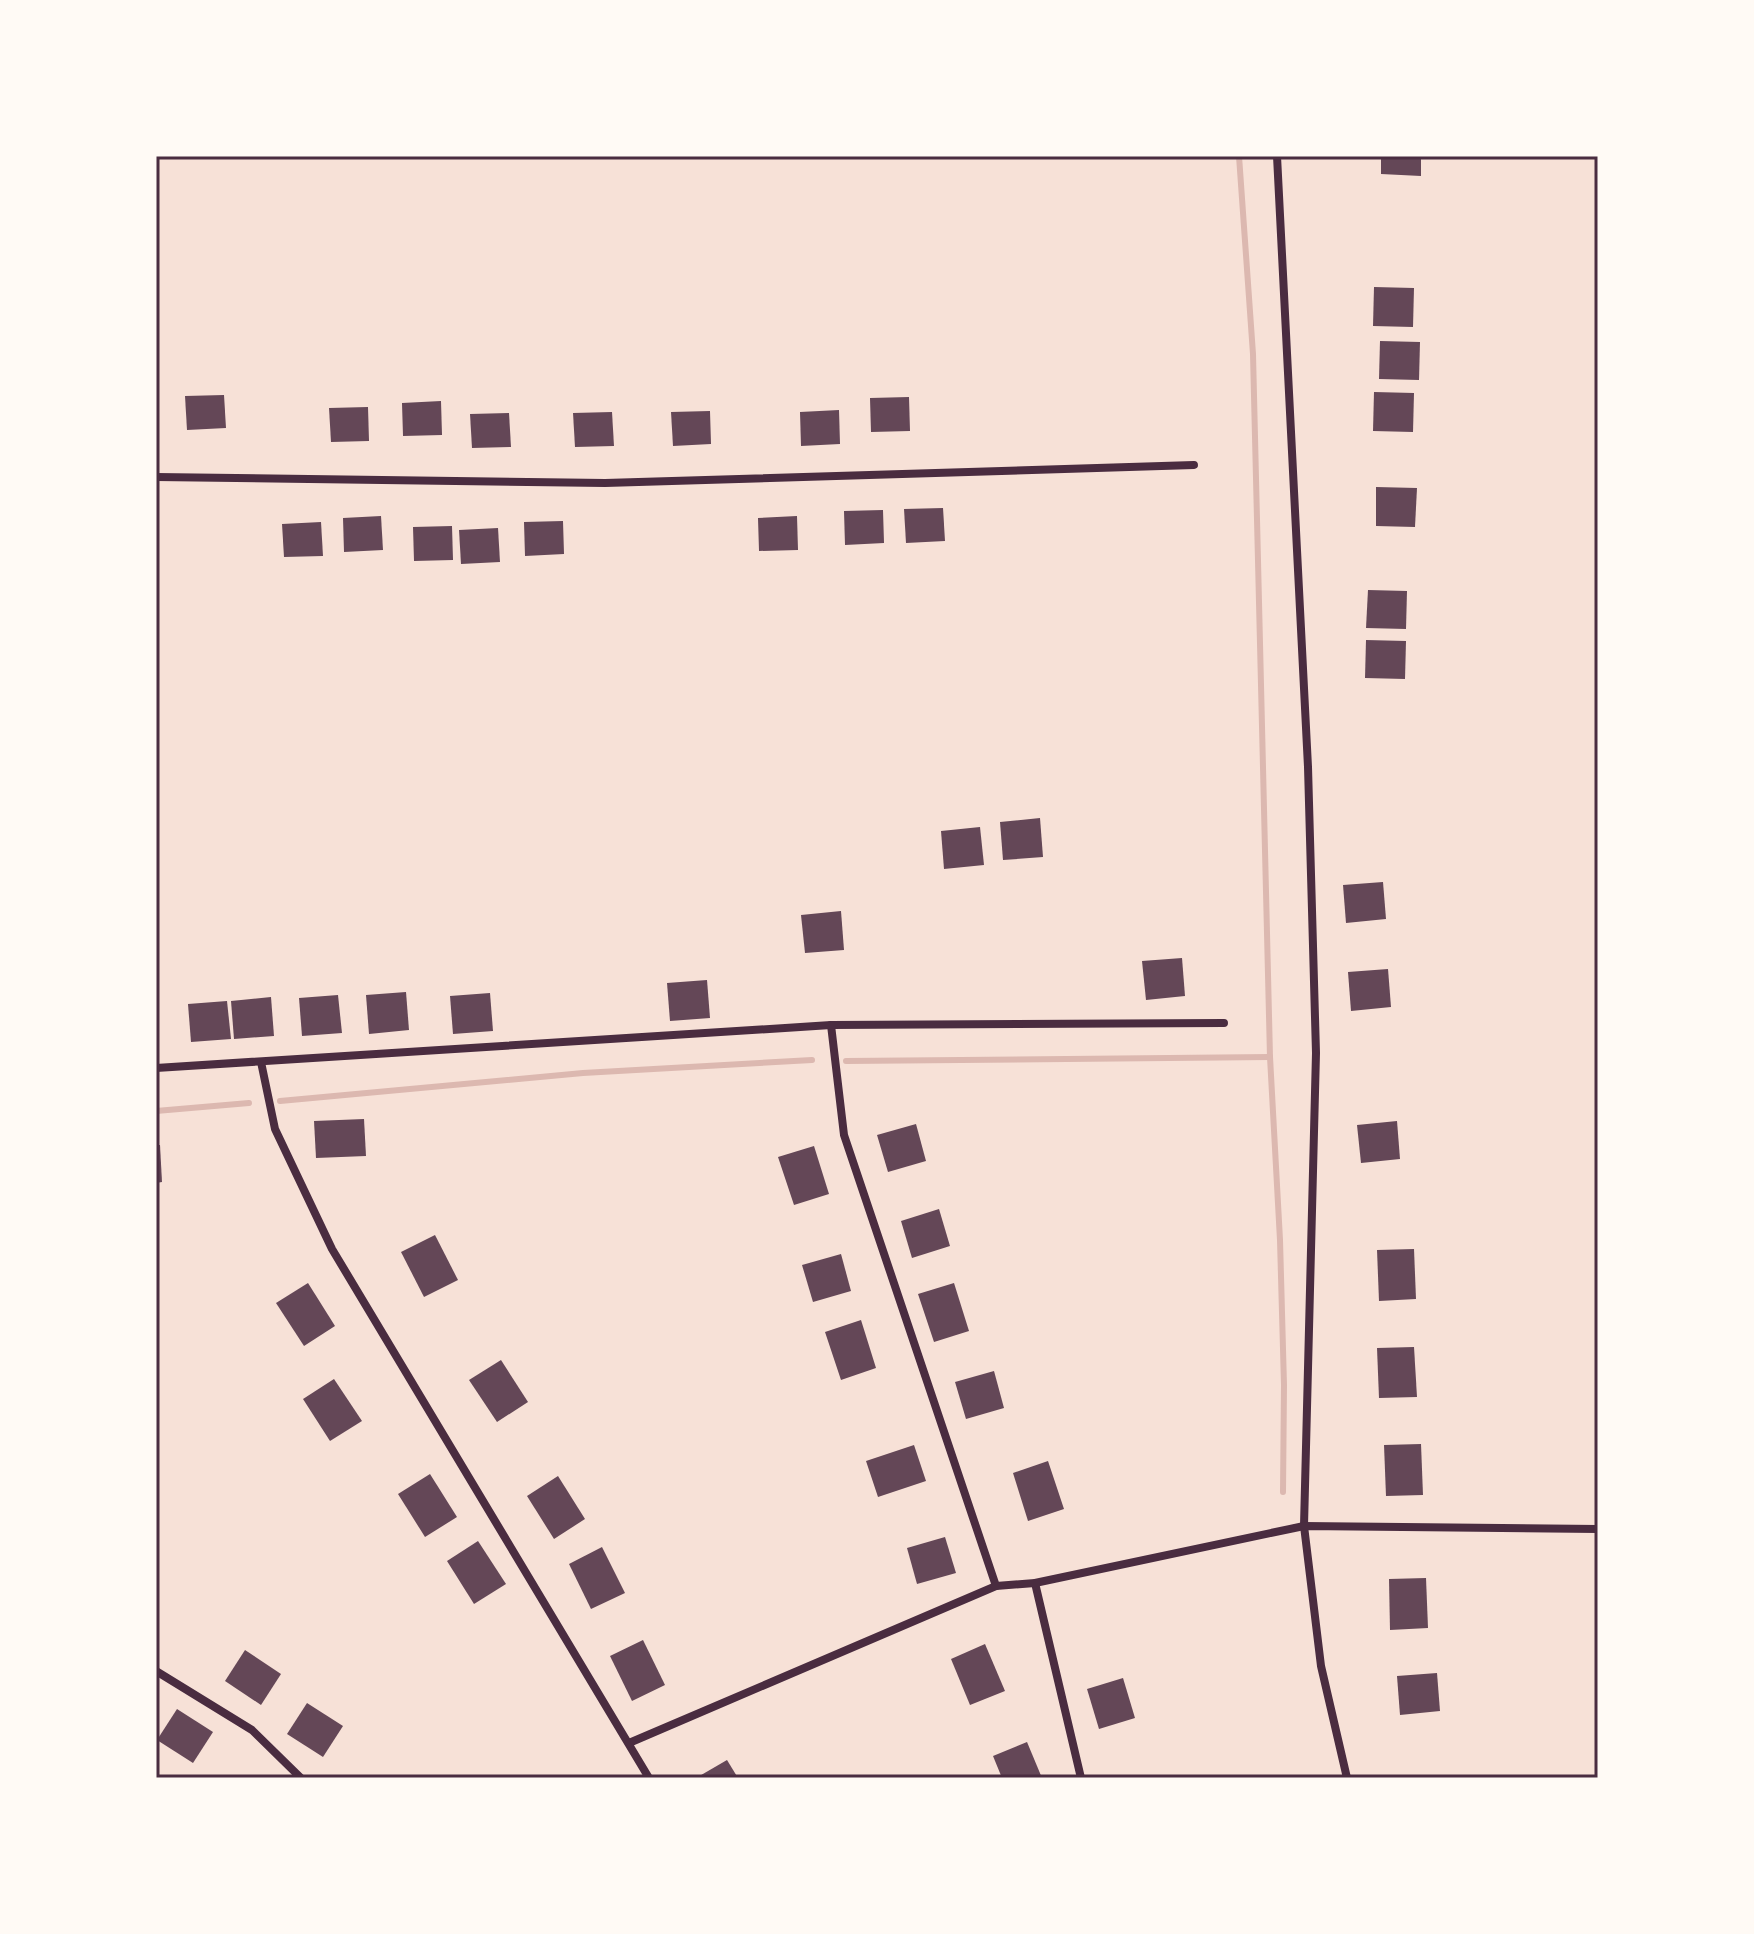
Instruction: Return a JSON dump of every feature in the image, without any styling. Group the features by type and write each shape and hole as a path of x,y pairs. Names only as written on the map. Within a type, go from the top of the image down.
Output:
{"street":[{"path":"1277,156 1308,767 1316,1053 1304,1526 1321,1666 1347,1778"},
{"path":"156,477 605,483 1194,465"},
{"path":"156,1068 831,1025 1224,1023"},
{"path":"831,1025 844,1135 996,1586"},
{"path":"261,1062 275,1129 332,1249 649,1778"},
{"path":"629,1743 996,1586 1035,1583 1304,1526 1598,1529"},
{"path":"1035,1583 1081,1778"},
{"path":"156,1671 252,1730 301,1778"}],"building":[{"path":"1381,156 1421,156 1421,176 1381,174"},
{"path":"1374,287 1414,288 1413,327 1373,326"},
{"path":"1380,341 1420,342 1419,380 1379,379"},
{"path":"1374,392 1414,393 1413,432 1373,431"},
{"path":"224,395 226,428 187,430 185,396"},
{"path":"909,397 910,431 871,432 870,398"},
{"path":"441,401 442,435 403,436 402,403"},
{"path":"368,407 369,441 331,442 329,408"},
{"path":"839,410 840,444 801,446 800,412"},
{"path":"710,411 711,444 673,446 671,412"},
{"path":"612,412 614,446 575,447 573,413"},
{"path":"509,413 511,447 472,448 470,414"},
{"path":"1376,487 1417,488 1415,527 1376,526"},
{"path":"943,508 945,541 906,543 904,509"},
{"path":"883,510 884,543 845,545 844,511"},
{"path":"381,516 383,550 344,552 343,518"},
{"path":"797,516 798,550 759,551 758,518"},
{"path":"563,521 564,554 525,556 524,522"},
{"path":"321,522 323,556 284,557 282,524"},
{"path":"452,526 453,560 414,561 413,527"},
{"path":"498,528 500,562 461,564 459,530"},
{"path":"1368,590 1407,591 1406,629 1366,628"},
{"path":"1366,640 1406,641 1405,679 1365,678"},
{"path":"1040,818 1043,857 1003,860 1000,822"},
{"path":"980,827 984,865 944,869 941,831"},
{"path":"1383,882 1386,919 1346,923 1343,885"},
{"path":"841,911 844,950 805,953 801,915"},
{"path":"1182,958 1185,996 1146,1000 1142,961"},
{"path":"1388,969 1391,1007 1351,1011 1348,972"},
{"path":"707,980 710,1018 670,1021 667,983"},
{"path":"406,992 409,1030 369,1034 366,995"},
{"path":"490,993 493,1031 453,1034 450,996"},
{"path":"338,995 342,1033 302,1036 299,998"},
{"path":"271,997 274,1036 234,1039 231,1001"},
{"path":"227,1001 231,1039 191,1042 188,1004"},
{"path":"364,1119 366,1156 316,1158 314,1121"},
{"path":"1397,1121 1400,1159 1361,1163 1357,1125"},
{"path":"916,1124 926,1161 888,1172 877,1135"},
{"path":"156,1145 160,1145 162,1182 156,1183"},
{"path":"814,1146 829,1194 794,1205 778,1157"},
{"path":"939,1209 950,1246 912,1258 901,1221"},
{"path":"435,1235 458,1280 424,1297 401,1252"},
{"path":"1414,1249 1416,1299 1379,1301 1377,1250"},
{"path":"841,1254 851,1291 813,1302 802,1265"},
{"path":"308,1283 335,1326 304,1346 276,1303"},
{"path":"954,1283 969,1331 934,1342 918,1294"},
{"path":"861,1320 876,1368 841,1380 825,1332"},
{"path":"1414,1347 1417,1397 1379,1398 1377,1348"},
{"path":"501,1360 528,1402 497,1422 469,1380"},
{"path":"994,1371 1004,1408 966,1419 955,1382"},
{"path":"334,1379 362,1421 330,1441 303,1399"},
{"path":"1421,1444 1423,1495 1386,1496 1384,1445"},
{"path":"914,1445 926,1481 878,1497 866,1461"},
{"path":"1048,1461 1064,1509 1028,1521 1013,1473"},
{"path":"430,1474 457,1517 425,1537 398,1494"},
{"path":"558,1476 585,1519 554,1539 527,1496"},
{"path":"945,1537 956,1573 917,1584 907,1548"},
{"path":"478,1541 506,1584 474,1604 447,1561"},
{"path":"602,1547 625,1593 591,1609 569,1564"},
{"path":"1426,1578 1428,1628 1390,1630 1389,1579"},
{"path":"643,1640 665,1685 632,1701 610,1656"},
{"path":"985,1644 1005,1691 970,1705 951,1659"},
{"path":"245,1650 281,1674 261,1705 225,1681"},
{"path":"1437,1673 1440,1711 1400,1715 1397,1676"},
{"path":"1123,1678 1135,1718 1099,1729 1087,1689"},
{"path":"307,1703 343,1726 323,1757 287,1734"},
{"path":"177,1709 213,1732 193,1763 157,1740"},
{"path":"1027,1742 1042,1778 1002,1778 993,1756"},
{"path":"727,1760 738,1778 696,1778"}],"waterway":[{"path":"1239,156 1253,354 1270,1057 1284,1385 1283,1492"},
{"path":"846,1061 1270,1057"},
{"path":"280,1101 583,1073 812,1060"},
{"path":"156,1111 249,1103"}]}
